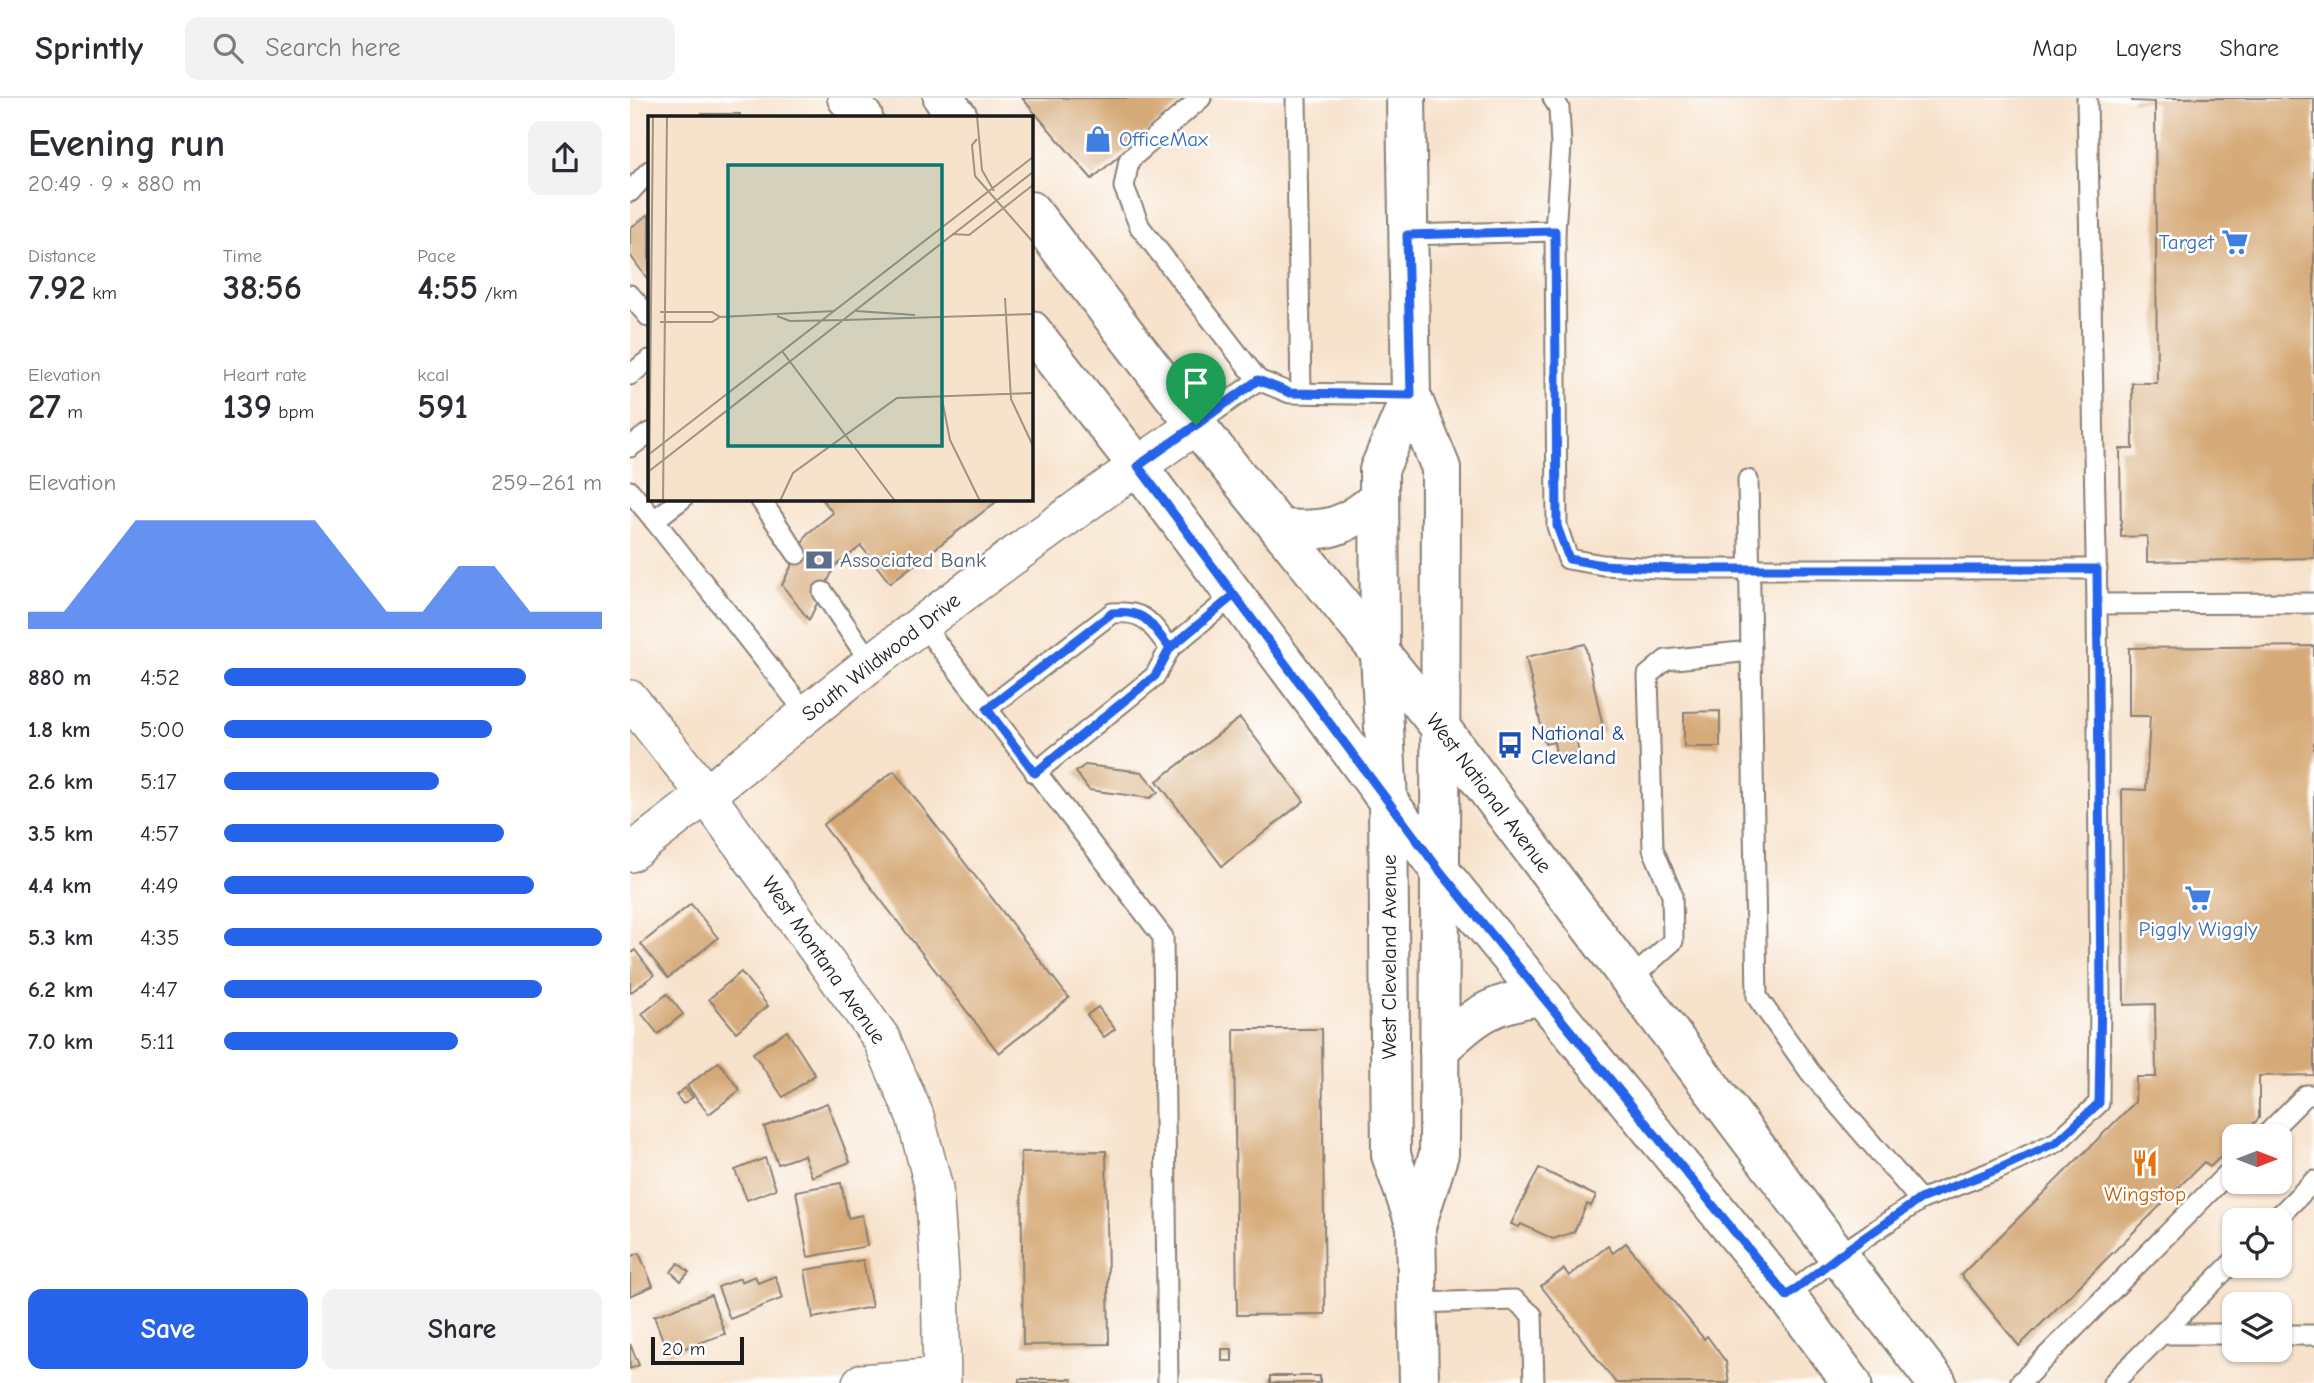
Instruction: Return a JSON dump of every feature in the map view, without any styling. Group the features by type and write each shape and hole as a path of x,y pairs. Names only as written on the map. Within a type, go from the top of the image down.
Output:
{"main road":[{"path":"847,98 862,116"},
{"path":"943,98 957,116"},
{"name":"West Cleveland Avenue","path":"1406,98 1411,395 1441,468 1440,1154 1416,1226"},
{"name":"West National Avenue","path":"1032,212 1196,425 1440,727 1838,1256 1937,1383"},
{"path":"1032,331 1138,466 1440,871 1787,1296 1852,1383"},
{"name":"West Cleveland Avenue","path":"1411,395 1379,470 1380,654 1388,802 1391,1155 1416,1226 1419,1383"},
{"path":"1280,529 1311,531 1342,525 1359,516 1379,498"},
{"path":"1440,1050 1465,1025 1490,1007 1542,996"}],"street":[{"name":"South Wildwood Drive","path":"630,853 922,624 1196,425"},
{"name":"West Montana Avenue","path":"630,699 706,796 881,1038 915,1116 934,1188 940,1274 942,1380"},
{"path":"861,1383 942,1380"}],"lane":[{"path":"1200,98 1129,160 1124,187 1140,227 1258,380 1290,393 1411,395"},
{"path":"1296,98 1301,393"},
{"path":"1553,98 1559,108 1561,146 1555,231 1557,526 1569,559 1603,565 1675,569 2097,569"},
{"path":"1787,1296 1838,1256 1920,1199 1996,1170 2057,1142 2099,1103 2101,995 2097,569 2087,98"},
{"path":"630,192 648,172"},
{"path":"1407,235 1555,231"},
{"path":"630,295 648,316"},
{"path":"630,375 648,361"},
{"path":"1196,425 1258,380"},
{"path":"630,447 648,434"},
{"path":"1748,480 1757,997 1810,1072 1920,1199"},
{"path":"630,491 807,714"},
{"path":"654,520 681,500"},
{"path":"761,500 797,554"},
{"path":"823,592 871,663"},
{"path":"1035,773 1155,676 1170,648 1234,595"},
{"path":"2097,604 2314,603"},
{"path":"987,709 1112,613 1143,615 1170,648"},
{"path":"922,624 1163,937 1168,1383"},
{"path":"1630,980 1673,942 1672,894 1653,849 1648,675 1666,660 1750,651"},
{"path":"2277,1124 2305,1095 2314,1094"},
{"path":"2020,1383 2222,1179"},
{"path":"2287,1208 2314,1181"},
{"path":"2113,1383 2222,1274"},
{"path":"1417,1303 1514,1300 1532,1315 1534,1383"},
{"path":"2162,1334 2222,1334"},
{"path":"2292,1335 2314,1335"}],"building":[{"name":"OfficeMax","path":"1022,98 1186,98 1092,179"},
{"name":"Target","path":"2132,98 2314,98 2314,558 2147,562 2147,536 2121,537 2120,449 2133,449 2132,383 2157,383 2155,102 2132,101"},
{"path":"702,114 740,114 740,116"},
{"path":"648,215 648,280 630,255 630,228"},
{"name":"Associated Bank","path":"823,500 999,500 890,583 861,546 835,566 809,620 782,585 807,534 833,513"},
{"path":"1585,644 1604,732 1576,738 1579,754 1557,759 1554,742 1545,744 1526,657"},
{"path":"2314,646 2314,1075 2259,1076 2259,1118 2253,1124 2222,1124 2222,1155 2210,1167 2204,1162 2019,1346 1961,1275 2135,1102 2136,1077 2156,1077 2155,1004 2124,1005 2122,789 2146,790 2150,716 2129,716 2129,648"},
{"path":"1720,711 1720,747 1684,747 1684,712"},
{"path":"1240,718 1304,801 1222,866 1157,781"},
{"path":"1085,765 1142,772 1158,792 1150,798 1089,790 1076,772"},
{"path":"894,771 1069,998 999,1053 823,825"},
{"path":"691,904 718,938 668,978 641,944"},
{"path":"635,950 654,975 630,993 630,954"},
{"path":"741,972 768,1006 736,1032 709,999"},
{"path":"667,994 683,1014 658,1034 642,1014"},
{"path":"1098,1007 1115,1029 1104,1037 1087,1015"},
{"path":"1234,1029 1322,1029 1325,1314 1237,1315"},
{"path":"787,1031 815,1075 783,1097 753,1053"},
{"path":"719,1062 740,1090 709,1114 687,1086"},
{"path":"685,1088 693,1097 683,1104 676,1095"},
{"path":"827,1103 850,1162 812,1177 804,1155 778,1164 764,1127"},
{"path":"1106,1151 1109,1344 1023,1345 1021,1152"},
{"path":"765,1158 776,1189 747,1200 735,1170"},
{"path":"1539,1168 1596,1196 1591,1206 1587,1204 1574,1232 1553,1239 1521,1224 1519,1227 1511,1224"},
{"path":"841,1183 848,1218 862,1215 867,1246 808,1257 796,1191"},
{"path":"1626,1243 1704,1339 1707,1336 1726,1362 1729,1383 1616,1383 1541,1286 1564,1269 1569,1276 1608,1246 1613,1253"},
{"path":"639,1253 653,1286 630,1296 630,1257"},
{"path":"863,1260 872,1307 813,1318 805,1270"},
{"path":"678,1263 689,1272 681,1281 671,1272"},
{"path":"755,1276 758,1283 775,1276 783,1298 730,1319 718,1287 740,1278 741,1282"},
{"path":"711,1295 725,1334 668,1354 654,1316"},
{"path":"630,1344 639,1365 630,1369"},
{"path":"1222,1349 1232,1349 1232,1361 1222,1361"},
{"path":"1270,1376 1320,1376 1320,1383 1270,1383"},
{"path":"1019,1379 1072,1379 1072,1383 1019,1383"}],"place":[{"name":"OfficeMax","path":"1098,139"},
{"name":"Target","path":"2235,242"},
{"name":"Associated Bank","path":"819,560"},
{"name":"National & Cleveland","path":"1510,745"},
{"name":"Piggly Wiggly","path":"2198,898"},
{"name":"Wingstop","path":"2145,1163"}],"route":[{"path":"1196,425 1138,466 1234,595 1199,624 1170,648 1155,676 1035,773 987,709 1112,613 1143,615 1170,648 1234,595 1440,871 1787,1296 1838,1256 1920,1199 1996,1170 2057,1142 2099,1103 2101,995 2097,569 1675,569 1603,565 1569,559 1557,526 1555,231 1407,235 1411,395 1290,393 1258,380 1196,425"}]}
